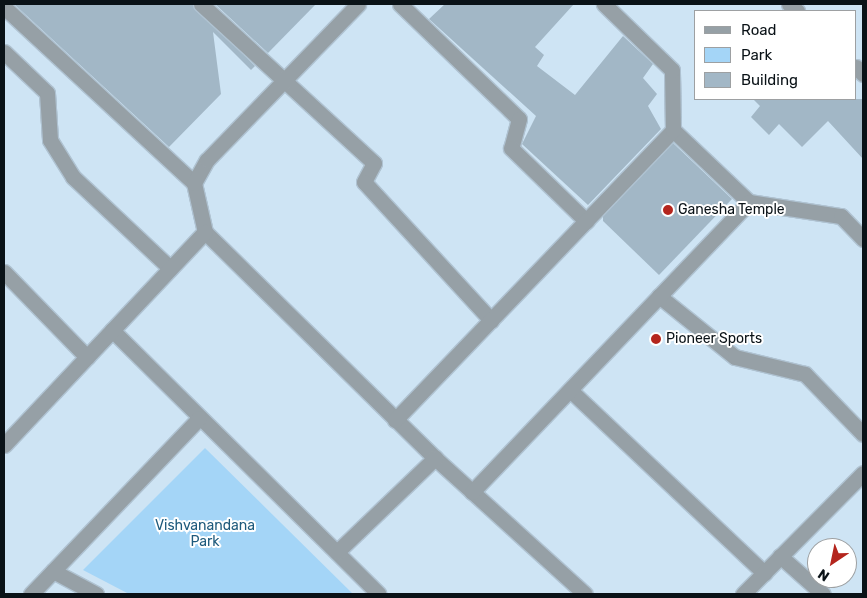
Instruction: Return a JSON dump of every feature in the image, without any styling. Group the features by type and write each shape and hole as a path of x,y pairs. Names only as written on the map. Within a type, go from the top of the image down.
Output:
{"street":[{"path":"201,4 283,77 374,163 364,182 491,320"},
{"path":"194,183 207,160 283,77 358,4"},
{"path":"400,4 519,119 511,148 586,221"},
{"path":"395,420 672,130 672,70 604,4"},
{"path":"4,6 194,183 205,232 434,458 585,594"},
{"path":"4,52 47,93 50,140 73,177 170,268"},
{"path":"672,130 749,202 841,216 863,239"},
{"path":"472,492 749,202"},
{"path":"4,445 205,232"},
{"path":"4,272 87,357"},
{"path":"659,296 735,357 805,374 863,434"},
{"path":"112,330 379,594"},
{"path":"570,390 764,573"},
{"path":"31,594 199,418"},
{"path":"337,552 434,458"},
{"path":"743,594 863,473"},
{"path":"780,556 823,594"},
{"path":"53,571 96,594"}],"green space":[{"name":"Vishvanandana Park","path":"205,448 353,594 129,594 83,570"}],"building":[{"path":"14,4 192,4 255,66 251,70 213,32 221,94 169,147"},
{"path":"215,4 316,4 268,53"},
{"path":"445,4 574,4 535,47 544,55 537,66 575,95 623,36 653,64 643,78 657,94 648,106 661,129 588,205 522,144 536,116 429,19"},
{"path":"863,99 863,159 828,121 802,147 779,124 769,135 751,117 760,106 754,100"},
{"name":"Ganesha Temple","path":"673,143 732,199 659,275 603,221 603,216"}],"place":[{"name":"Ganesha Temple","path":"668,210"},
{"name":"Pioneer Sports","path":"656,339"}]}
